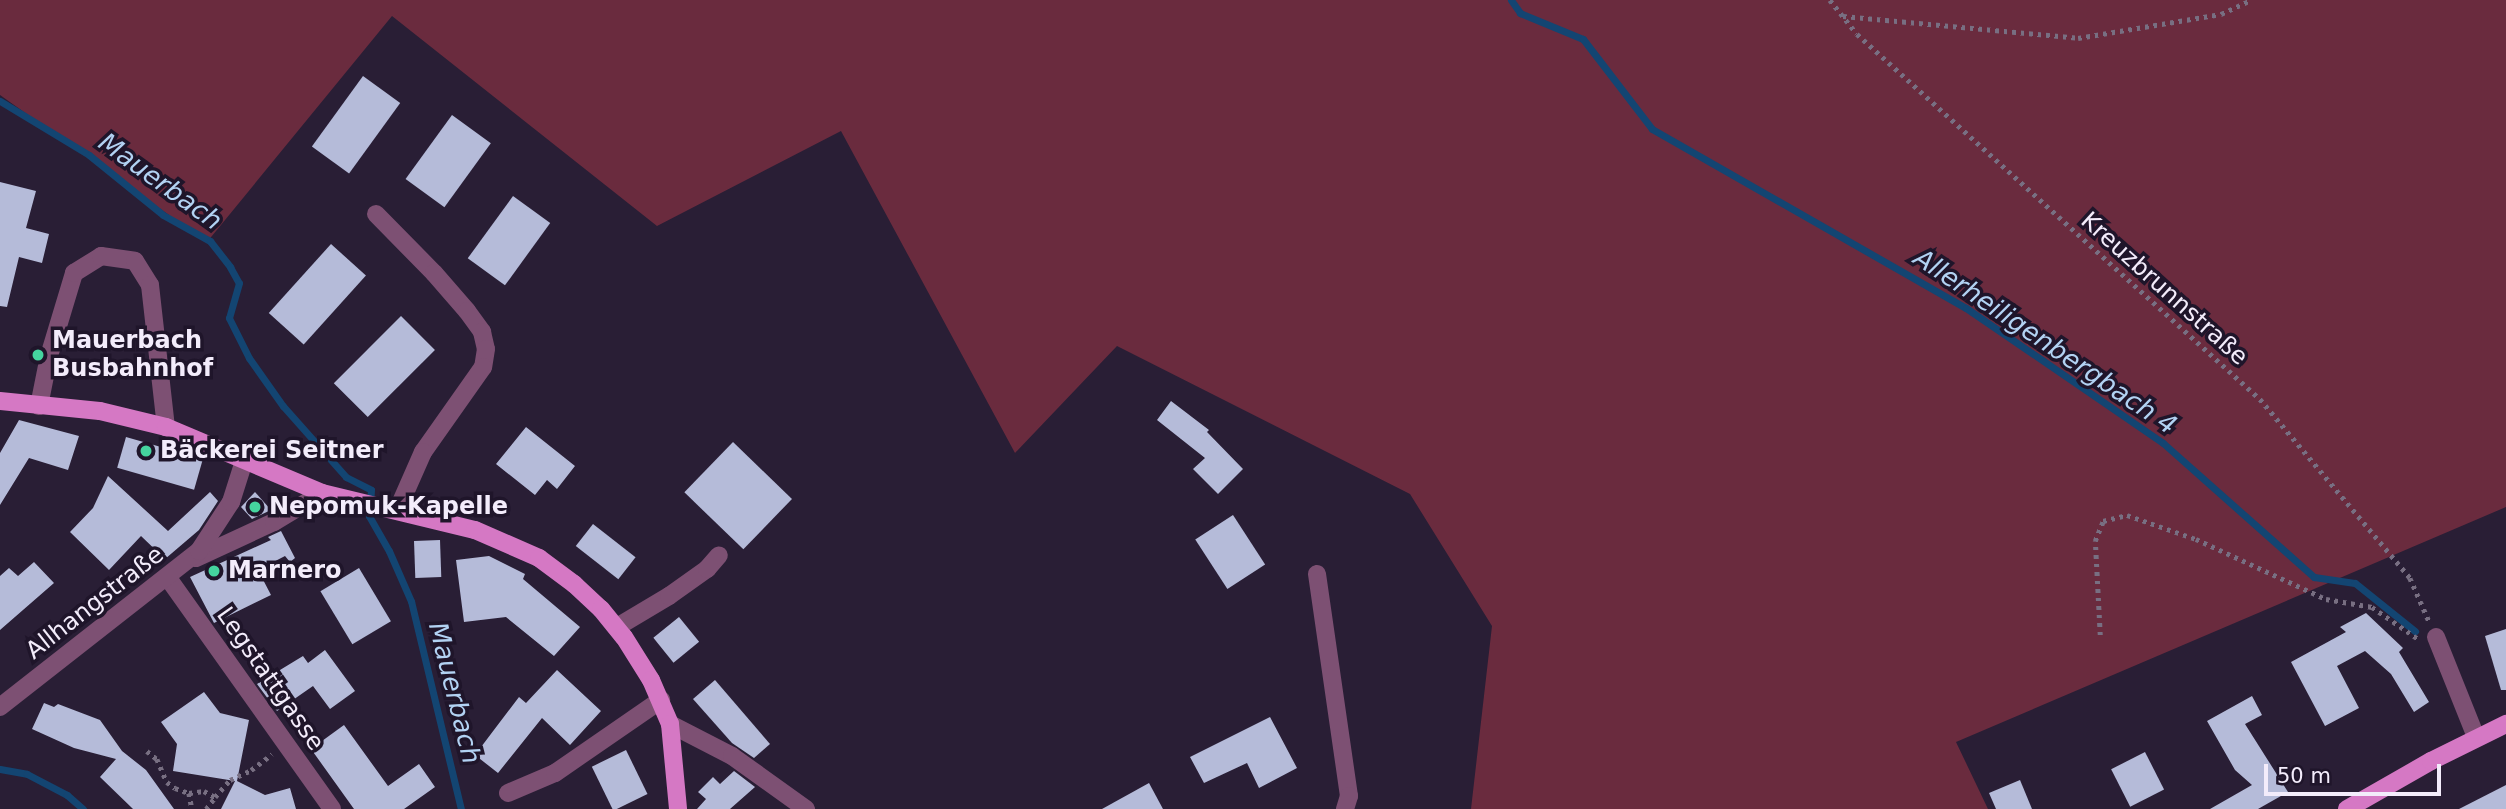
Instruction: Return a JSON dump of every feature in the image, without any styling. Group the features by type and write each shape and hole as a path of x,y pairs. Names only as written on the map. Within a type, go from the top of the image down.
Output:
{"main road":[{"path":"0,401 100,411 166,427 322,493 475,530 539,558 589,596 617,627 661,700 670,724 678,809"},
{"path":"2347,809 2476,737 2506,724"}],"street":[{"path":"376,214 434,272 467,311 482,332 486,349 483,368 423,452 397,511"},
{"path":"39,406 49,356 74,273 102,256 135,261 150,285 166,427"},
{"name":"Allhangstraße","path":"0,707 187,563 209,539 221,520 231,502 244,461"},
{"name":"Allhangstraße","path":"187,563 274,522 322,493"},
{"path":"617,627 669,596 707,569 719,555"},
{"path":"1317,575 1349,796 1345,809"},
{"name":"Legstattgasse","path":"168,578 332,809"},
{"path":"2436,636 2476,737"},
{"path":"508,793 555,773 661,700"},
{"path":"670,724 732,756 806,809"}],"path":[{"name":"Kreuzbrunnstraße","path":"1830,0 1857,34 2260,399 2410,578 2436,636"},
{"path":"1843,16 2078,38 2221,14 2251,0"},
{"path":"2100,635 2095,541 2103,521 2127,515 2196,539 2326,599 2372,607 2414,638 2436,636"},
{"path":"206,809 230,780 251,770 285,743"},
{"path":"147,751 157,759 167,782 189,793 204,791 215,797"},
{"path":"189,793 192,809"}],"shaded area":[{"path":"0,0 2506,0 2506,507 1956,742 1988,809 1471,809 1492,626 1410,494 1117,346 1015,453 841,131 657,226 392,16 207,242 0,95"}],"building":[{"path":"363,76 400,103 349,173 312,146"},
{"path":"452,115 491,143 444,207 406,179"},
{"path":"0,182 36,191 26,228 49,234 42,263 19,257 7,307 0,306"},
{"path":"513,196 550,223 505,285 468,258"},
{"path":"331,244 366,275 304,345 269,313"},
{"path":"401,316 435,350 368,417 334,383"},
{"path":"1171,401 1209,430 1207,432 1243,469 1218,494 1193,469 1205,458 1157,420"},
{"path":"19,420 79,436 68,470 29,458 0,505 0,453"},
{"path":"526,427 575,466 557,489 547,480 535,495 496,464"},
{"path":"126,437 203,459 194,490 117,468"},
{"path":"733,442 792,499 743,549 684,492"},
{"path":"108,476 168,531 210,492 218,501 199,530 165,559 141,536 109,570 70,532 93,508"},
{"name":"Nepomuk-Kapelle","path":"255,492 271,510 252,519 241,507"},
{"path":"1233,515 1265,564 1227,589 1195,540"},
{"path":"593,524 636,557 618,579 576,546"},
{"path":"281,531 295,558 290,562 285,556 258,570 271,595 214,623 190,577 271,540 268,537"},
{"path":"440,540 441,577 415,578 414,541"},
{"path":"489,556 525,574 523,579 580,627 554,656 506,617 464,622 456,560"},
{"path":"34,562 54,583 0,630 0,576 9,568 18,576"},
{"path":"359,568 391,621 352,644 320,591"},
{"path":"2366,613 2403,648 2399,652 2429,702 2414,712 2391,674 2365,651 2337,666 2359,708 2325,726 2291,662 2346,632 2340,627"},
{"path":"679,617 699,642 673,663 653,638"},
{"path":"2506,629 2506,690 2501,690 2485,636"},
{"path":"325,650 355,691 330,709 313,686 277,711 257,684 303,656 308,663"},
{"path":"557,670 601,711 570,745 542,718 498,773 475,755 519,697 526,703"},
{"path":"715,680 770,744 754,758 732,743 693,699"},
{"path":"204,692 220,713 249,720 237,781 265,795 290,788 296,809 221,809 235,781 173,771 177,744 161,722"},
{"path":"2252,696 2262,715 2245,724 2288,792 2258,809 2210,809 2252,785 2235,770 2207,721"},
{"path":"44,703 54,707 58,704 100,720 122,751 146,770 174,809 133,809 100,777 116,759 74,748 32,729"},
{"path":"1270,717 1297,768 1259,788 1247,763 1204,783 1190,757"},
{"path":"344,725 388,786 419,764 435,787 404,809 354,809 311,749"},
{"path":"626,750 647,794 612,809 592,767"},
{"path":"2145,752 2164,789 2130,807 2111,769"},
{"path":"734,771 755,787 730,809 697,809 706,799 698,792 713,777 720,784"},
{"path":"2020,780 2032,809 1996,809 1989,793"},
{"path":"1149,783 1163,809 1102,809"},
{"path":"2506,785 2506,809 2459,809"}],"waterway":[{"name":"Allerheiligenbergbach 4","path":"1511,0 1520,13 1583,39 1652,129 1966,308 2163,443 2314,577 2355,583 2415,631"},
{"name":"Mauerbach","path":"0,101 89,155 163,215 210,241 230,267 239,283 229,318 249,358 283,406 346,477 371,490 369,516 389,551 411,601 461,809"},
{"path":"0,769 27,774 67,795 83,809"}],"place":[{"name":"Mauerbach Busbahnhof","path":"38,355"},
{"name":"Bäckerei Seitner","path":"146,451"},
{"name":"Nepomuk-Kapelle","path":"255,507"},
{"name":"Marnero","path":"214,571"}]}
